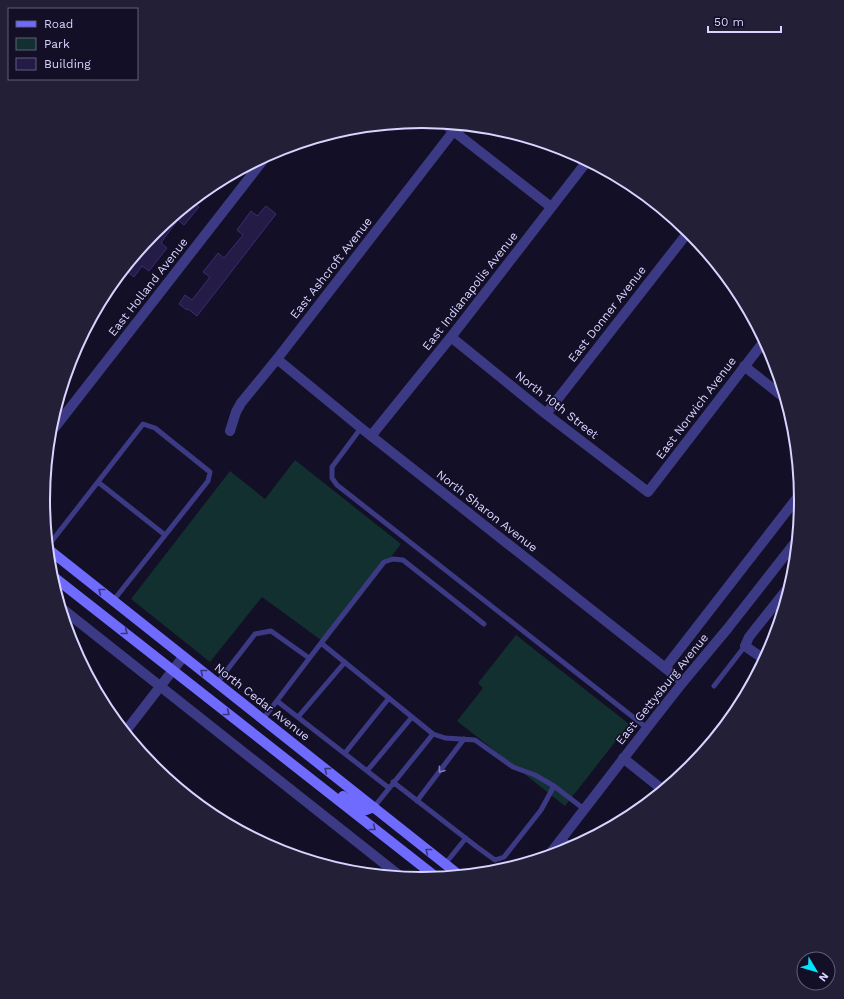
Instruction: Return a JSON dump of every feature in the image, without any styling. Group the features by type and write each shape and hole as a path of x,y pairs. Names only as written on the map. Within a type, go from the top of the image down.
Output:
{"main road":[{"name":"North Cedar Avenue","path":"54,554 453,870"},
{"path":"59,581 429,872"},
{"path":"318,784 330,788 361,809 366,810 374,807"}],"street":[{"name":"East Ashcroft Avenue","path":"230,431 236,412 241,403 277,359 455,129"},
{"path":"458,129 551,207"},
{"name":"East Holland Avenue","path":"58,424 259,165"},
{"name":"East Indianapolis Avenue","path":"371,436 451,337 584,165"},
{"name":"East Donner Avenue","path":"546,414 685,236"},
{"name":"North 10th Street","path":"451,337 546,414 648,492"},
{"name":"East Norwich Avenue","path":"648,492 761,345"},
{"name":"North Sharon Avenue","path":"277,359 371,436 683,682"},
{"path":"744,366 778,393"},
{"path":"665,668 794,502"},
{"name":"East Gettysburg Avenue","path":"556,846 623,758 791,548"},
{"path":"760,656 745,646 749,637 781,597"},
{"path":"68,614 393,870"},
{"path":"128,728 183,657"},
{"path":"623,758 658,786"}],"lane":[{"path":"52,540 143,424 155,428 210,472 208,481 113,601"},
{"path":"361,428 332,468 332,478 337,485 647,728"},
{"path":"98,482 165,535"},
{"path":"263,719 384,562 393,559 403,560 484,624"},
{"path":"217,683 255,634 271,631 309,658"},
{"path":"321,642 433,734 445,738 475,740 513,767 535,775 554,786 584,809"},
{"path":"714,686 745,646"},
{"path":"298,717 345,662"},
{"path":"345,753 389,698"},
{"path":"277,701 389,788"},
{"path":"367,771 412,717"},
{"path":"374,807 433,734"},
{"path":"417,801 464,739"},
{"path":"393,782 495,860 504,856 541,810 554,786"},
{"path":"445,864 466,838"},
{"path":"562,838 567,842"}],"green space":[{"path":"295,460 401,544 325,643 262,597 210,662 131,599 230,471 265,499"},
{"path":"516,635 629,724 565,806 457,721 483,688 478,683"}],"building":[{"path":"196,204 199,207 184,225 178,220 161,243 167,248 149,271 142,266 134,277 128,272 142,254 159,236"},
{"path":"266,206 276,214 197,316 179,304 185,295 192,300 210,277 203,272 218,253 224,258 243,235 237,230 251,211 257,216"}]}
